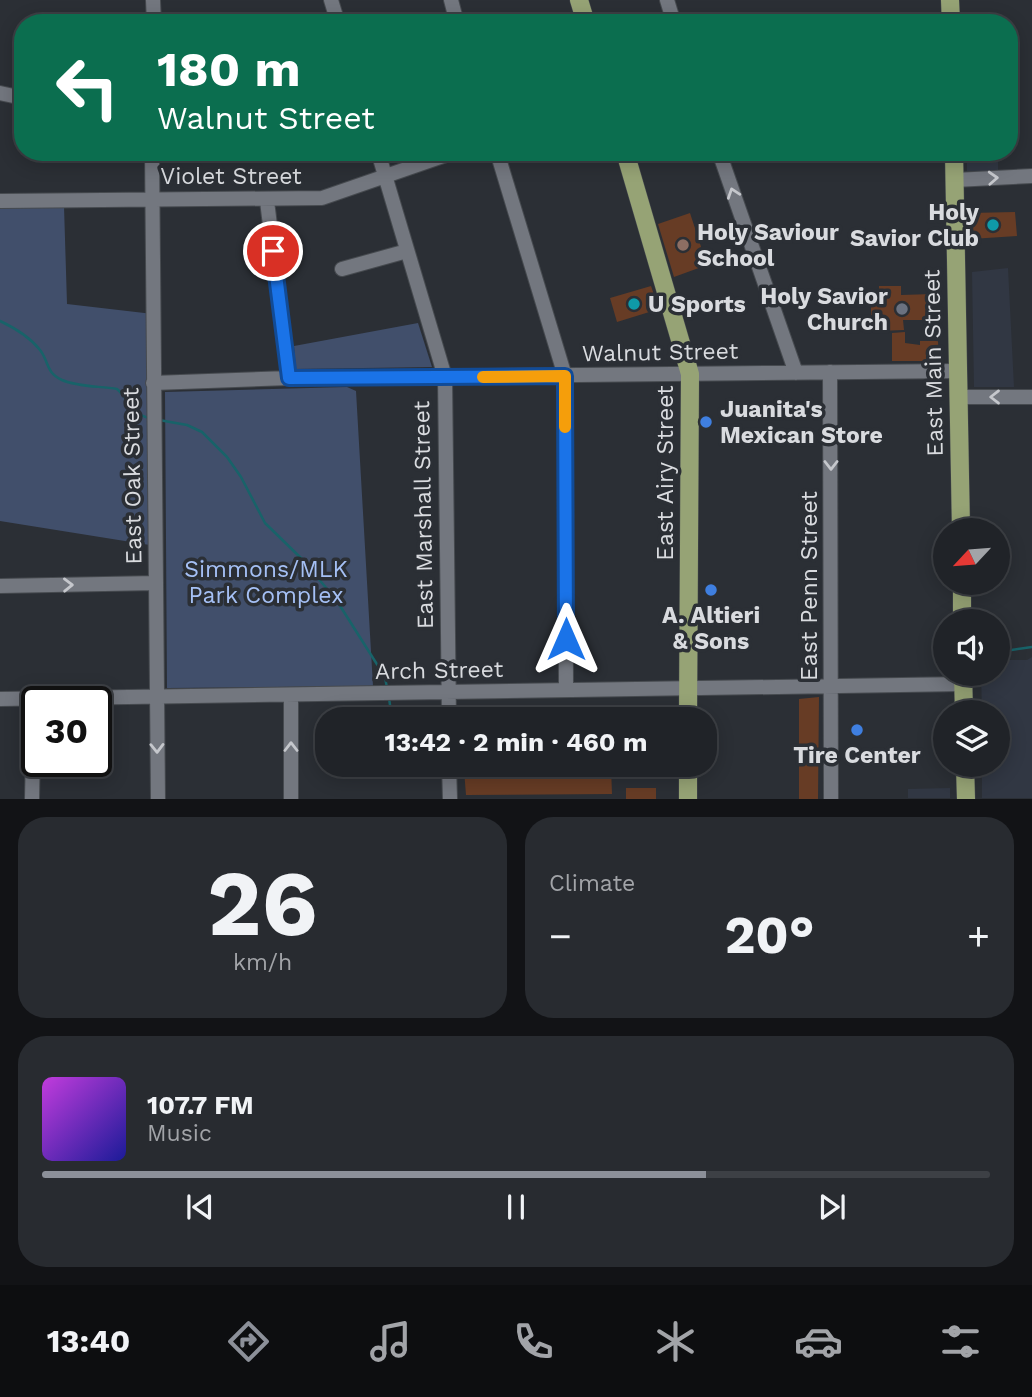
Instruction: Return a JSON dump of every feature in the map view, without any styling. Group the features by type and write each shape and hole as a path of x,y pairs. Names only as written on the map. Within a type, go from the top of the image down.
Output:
{"main road":[{"name":"East Airy Street","path":"628,161 690,374 688,707"},
{"name":"East Main Street","path":"954,161 961,518"},
{"path":"688,777 688,799"},
{"path":"965,777 966,799"}],"street":[{"name":"East Oak Street","path":"152,161 158,799"},
{"name":"East Marshall Street","path":"380,161 444,377 449,707"},
{"name":"Violet Street","path":"0,201 267,201 323,198 431,161"},
{"path":"500,161 565,376 566,691"},
{"path":"722,161 796,373"},
{"path":"954,180 1032,176"},
{"path":"267,201 289,378"},
{"path":"342,269 407,251"},
{"name":"Walnut Street","path":"153,383 289,378 957,371"},
{"name":"East Penn Street","path":"830,372 831,799"},
{"path":"958,397 1032,397"},
{"path":"0,586 156,583"},
{"name":"Arch Street","path":"112,698 688,689 933,680"},
{"path":"291,695 291,799"},
{"name":"Arch Street","path":"0,699 21,700"},
{"path":"32,777 32,799"},
{"path":"449,777 450,799"}],"shaded area":[{"path":"967,161 998,161 998,171 967,171"},
{"path":"1008,268 1014,387 974,387 972,272"},
{"path":"1032,657 1032,798 982,798 982,777 1010,777 1010,700 982,700 981,686 1010,686 1010,660 1027,660"},
{"path":"950,788 950,798 908,798 908,789"}],"green space":[{"name":"Simmons/MLK Park Complex","path":"0,199 64,206 67,304 153,314 156,546 0,521"},
{"path":"418,323 432,367 296,369 294,346"},
{"name":"Simmons/MLK Park Complex","path":"347,387 356,391 373,686 167,688 165,392"}],"building":[{"name":"Holy Savior Club","path":"1015,212 1017,236 971,239 970,213"},
{"path":"690,213 707,265 674,277 658,224"},
{"name":"U Sports","path":"651,286 659,309 617,322 610,298"},
{"name":"Holy Savior Church","path":"879,286 901,286 901,295 933,294 933,320 903,320 904,330 878,331 878,320 871,320 871,297 879,297"},
{"path":"905,332 905,343 920,345 920,341 938,341 939,361 892,361 892,333"},
{"path":"819,697 818,799 799,799 799,699"},
{"path":"465,777 611,777 612,794 466,795"},
{"path":"626,788 656,788 656,799 626,799"}],"waterway":[{"path":"0,321 31,341 43,354 50,370 57,377 75,384 117,389 134,410 149,418"},
{"path":"159,420 187,425 202,432 227,457 241,477 265,523 303,560 337,601 385,677 387,688"},
{"path":"1010,650 1032,647"},
{"path":"389,698 390,707"}],"slow traffic":[{"path":"483,377 565,376 565,427"}],"place":[{"name":"Holy Savior Club","path":"993,225"},
{"name":"Holy Saviour School","path":"683,245"},
{"name":"U Sports","path":"634,304"},
{"name":"Holy Savior Church","path":"902,309"},
{"name":"Juanita's Mexican Store","path":"706,422"},
{"name":"A. Altieri & Sons","path":"711,590"},
{"name":"Tire Center","path":"857,730"}],"route":[{"path":"273,251 289,378 565,376 566,639"}]}
